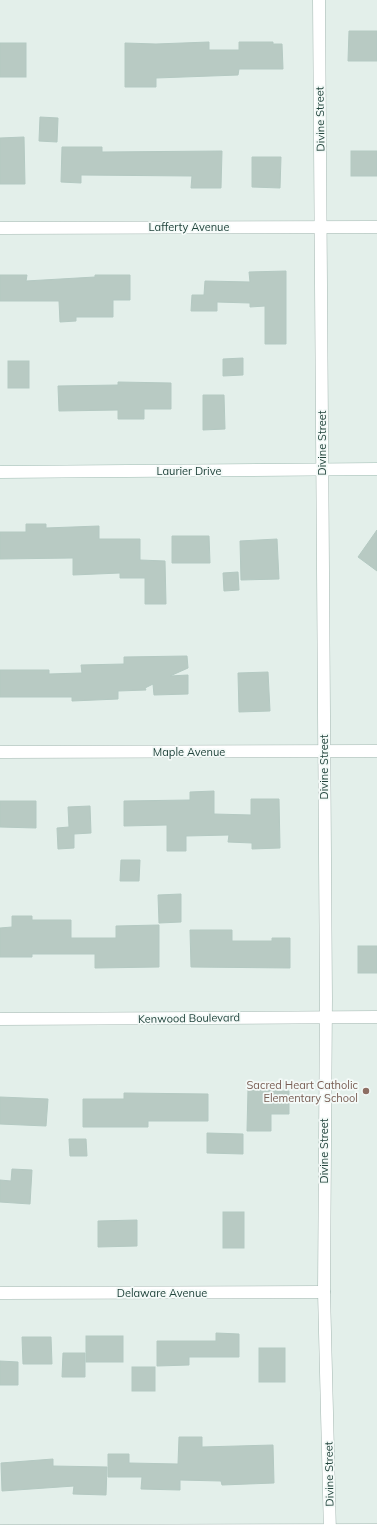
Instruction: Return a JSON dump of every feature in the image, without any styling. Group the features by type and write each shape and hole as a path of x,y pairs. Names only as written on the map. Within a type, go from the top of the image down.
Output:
{"street":[{"name":"Divine Street","path":"319,0 322,227 325,1016 324,1292 330,1532"},
{"name":"Lafferty Avenue","path":"0,228 377,227"},
{"name":"Laurier Drive","path":"0,472 377,469"},
{"name":"Maple Avenue","path":"0,752 377,751"},
{"name":"Kenwood Boulevard","path":"0,1019 325,1016 377,1017"},
{"name":"Delaware Avenue","path":"0,1294 324,1292"},
{"path":"0,1531 330,1532 377,1530"}],"building":[{"path":"349,31 377,31 377,61 348,61"},
{"path":"209,42 209,50 239,50 239,42 273,42 273,44 282,44 283,69 239,69 238,75 156,78 156,87 125,87 125,43 156,44"},
{"path":"0,43 26,43 26,77 0,77"},
{"path":"40,117 58,118 57,142 39,141"},
{"path":"24,137 25,184 0,184 0,138"},
{"path":"62,147 102,147 102,152 222,151 221,188 191,188 192,176 81,175 81,183 61,182"},
{"path":"351,151 377,151 377,176 351,176"},
{"path":"252,157 281,157 280,188 252,187"},
{"path":"286,271 286,344 265,344 265,306 250,307 250,303 217,302 217,311 191,311 192,295 204,295 205,281 250,282 249,272"},
{"path":"0,275 27,275 26,281 95,277 95,275 130,275 130,300 113,300 113,317 76,317 76,321 60,322 59,301 0,301"},
{"path":"243,358 243,375 223,376 223,359"},
{"path":"8,361 29,361 29,388 8,388"},
{"path":"118,382 171,383 171,409 144,409 144,419 118,419 118,410 59,411 58,386 118,385"},
{"path":"203,395 224,395 225,429 203,430"},
{"path":"26,524 46,524 46,528 99,526 99,539 140,539 140,560 165,561 166,604 145,604 145,578 120,578 120,573 73,575 73,558 0,559 0,532 26,532"},
{"path":"377,530 377,571 358,557"},
{"path":"172,536 209,536 210,563 172,563"},
{"path":"277,539 279,579 241,580 240,541"},
{"path":"238,572 239,590 224,591 223,573"},
{"path":"187,656 188,668 170,676 188,675 188,694 154,695 153,684 145,688 146,690 118,691 118,699 72,701 72,697 0,697 0,670 49,670 49,674 82,673 81,665 124,664 124,657"},
{"path":"268,672 270,711 239,712 238,673"},
{"path":"214,791 214,814 251,815 251,799 279,799 280,848 252,849 252,843 228,842 229,835 186,836 186,851 167,851 167,825 124,826 124,801 190,800 190,792"},
{"path":"0,801 36,801 36,828 0,827"},
{"path":"90,806 91,833 74,834 74,848 58,849 57,828 69,827 68,807"},
{"path":"121,860 140,860 139,881 120,881"},
{"path":"181,894 181,922 159,923 158,895"},
{"path":"12,916 32,916 32,920 71,920 71,938 116,938 116,926 159,925 159,967 95,968 95,954 32,954 32,957 0,957 0,928 12,927"},
{"path":"190,930 232,930 232,941 272,941 272,938 290,938 290,968 191,967"},
{"path":"358,946 377,946 377,973 358,973"},
{"path":"248,1088 271,1088 271,1091 289,1091 289,1114 271,1114 271,1131 247,1131"},
{"path":"124,1093 208,1094 208,1121 148,1121 148,1127 83,1127 83,1099 124,1099"},
{"path":"0,1097 48,1099 46,1126 0,1124"},
{"path":"207,1133 243,1134 243,1154 207,1153"},
{"path":"69,1139 86,1139 87,1156 70,1156"},
{"path":"12,1169 32,1170 30,1204 0,1202 0,1180 11,1181"},
{"path":"223,1212 244,1212 244,1248 223,1248"},
{"path":"137,1220 137,1246 98,1247 98,1221"},
{"path":"216,1333 239,1334 239,1357 189,1357 189,1365 157,1366 157,1341 216,1341"},
{"path":"86,1336 123,1336 123,1362 86,1362"},
{"path":"22,1337 51,1337 52,1364 23,1364"},
{"path":"259,1348 285,1348 285,1382 259,1382"},
{"path":"63,1353 85,1353 85,1377 62,1377"},
{"path":"0,1361 18,1362 18,1385 0,1385"},
{"path":"132,1367 155,1367 155,1391 132,1391"},
{"path":"179,1437 202,1437 202,1447 273,1445 274,1483 222,1485 221,1481 180,1480 180,1490 141,1489 142,1477 108,1477 108,1454 129,1454 129,1463 178,1464"},
{"path":"53,1459 53,1466 107,1467 106,1495 73,1494 74,1486 2,1491 1,1463"}],"place":[{"name":"Sacred Heart Catholic Elementary School","path":"366,1091"}]}
